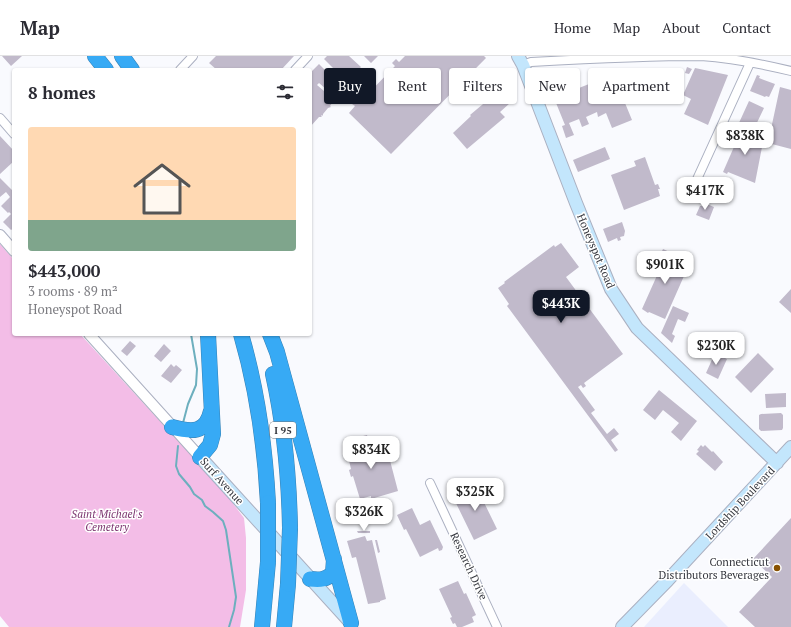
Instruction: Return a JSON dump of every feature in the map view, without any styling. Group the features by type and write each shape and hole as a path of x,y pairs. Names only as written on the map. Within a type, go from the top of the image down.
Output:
{"highway":[{"path":"95,56 104,68"},
{"path":"122,56 131,68"},
{"path":"200,457 207,450 212,439 208,336"},
{"name":"I 95","path":"242,336 252,375 265,459 268,503 268,562 262,627"},
{"name":"I 95","path":"264,336 283,429 288,479 290,528 288,584 284,627"},
{"path":"271,336 277,352 353,625"},
{"path":"172,427 186,430 198,430 205,425 210,416 211,410"},
{"path":"310,579 322,580 333,573 334,559"}],"main road":[{"name":"Honeyspot Road","path":"520,61 611,289 637,328 777,463"},
{"name":"Lordship Boulevard","path":"622,627 790,449"},
{"name":"Surf Avenue","path":"200,457 353,625"}],"street":[{"path":"182,68 193,56"},
{"path":"297,68 308,56"},
{"path":"520,61 531,62 651,56 702,56 791,71"},
{"path":"693,188 750,63"},
{"path":"0,118 12,132"},
{"path":"0,235 12,245"},
{"name":"Surf Avenue","path":"91,336 200,457"},
{"name":"Research Drive","path":"430,483 498,627"}],"shaded area":[{"path":"684,583 728,627 644,627"}],"green space":[{"name":"Saint Michael's Cemetery","path":"0,244 12,258 12,336 82,336 222,489 244,518 246,538 246,590 240,627 9,627 0,616"}],"building":[{"path":"2,56 22,56 11,66"},
{"path":"216,56 294,56 283,68 215,68 209,63"},
{"path":"327,56 349,56 361,67 333,68 324,59"},
{"path":"364,56 378,56 371,63"},
{"path":"405,56 484,56 486,58 476,68 449,68 449,95 441,103 441,68 393,68 395,66 392,63 396,59 399,62"},
{"path":"319,64 324,69 324,87 319,83 317,85 324,91 324,104 331,104 331,107 328,108 323,116 321,116 322,117 319,117 312,125 312,71"},
{"path":"687,67 692,69 689,74 685,73"},
{"path":"695,68 728,75 708,125 684,114 691,99 684,96"},
{"path":"757,75 760,76 759,78 775,84 769,97 765,97 750,91"},
{"path":"384,77 384,104 440,104 391,154 349,113 355,106 352,104 376,104 376,86"},
{"path":"588,84 588,104 625,104 632,120 612,128 606,113 598,117 597,112 586,117 589,124 582,127 579,119 569,123 574,135 566,138 562,126 565,125 556,104 580,104 580,88"},
{"path":"780,87 791,90 791,149 768,143"},
{"path":"749,101 764,108 753,131 750,130 753,132 752,134 746,132 747,129 738,125"},
{"path":"483,104 509,104 500,112 505,117 467,149 453,133 471,116 470,115"},
{"path":"734,128 763,142 755,183 728,172 727,174 723,172 737,140 730,137"},
{"path":"0,136 12,149 12,163 0,174"},
{"path":"605,147 610,159 578,172 573,160"},
{"path":"645,157 655,185 658,184 660,189 658,189 660,196 624,210 611,175 636,166 634,161"},
{"path":"0,178 12,190 11,230 3,222 11,214 1,206 10,197 6,192 0,197"},
{"path":"704,203 714,207 709,220 696,215 700,206"},
{"path":"622,222 625,231 624,236 620,237 621,240 618,241 617,238 608,242 603,229"},
{"path":"561,243 579,267 566,277 623,354 584,383 586,386 583,388 581,385 578,387 595,410 591,413 607,434 614,428 619,434 611,440 618,450 615,452 507,306 509,304 498,288 554,245 555,247"},
{"path":"663,249 685,259 678,274 684,276 665,319 649,312 648,313 642,309 659,271 657,270 656,265"},
{"path":"791,289 791,313 779,302"},
{"path":"673,306 689,313 685,322 678,319 672,334 675,336 672,343 661,333"},
{"path":"130,341 136,346 127,356 121,351"},
{"path":"164,344 171,351 161,362 154,356"},
{"path":"715,353 727,359 718,379 706,373"},
{"path":"758,353 774,369 751,393 735,377"},
{"path":"171,364 174,367 176,365 182,370 171,383 161,376"},
{"path":"659,390 697,421 681,441 671,432 679,423 663,410 655,420 643,410"},
{"path":"786,393 786,407 766,408 765,394"},
{"path":"781,413 783,415 782,430 761,431 759,429 759,415"},
{"path":"367,435 370,446 378,443 380,451 387,449 398,491 371,499 371,496 360,499 353,476 351,477 349,470 351,469 347,452 358,449 355,438"},
{"path":"701,445 703,447 705,445 712,452 713,451 723,462 715,471 696,454"},
{"path":"475,484 497,529 474,540 453,497 455,494"},
{"path":"412,508 420,525 430,520 443,547 442,550 439,551 438,548 420,557 397,515"},
{"name":"Connecticut Distributors Beverages","path":"791,518 791,627 755,627 739,612 772,577 753,559"},
{"path":"357,531 370,531 370,533 358,533"},
{"path":"365,536 367,541 372,540 386,599 380,602 368,604 356,557 352,558 347,541"},
{"path":"375,540 377,540 380,552 378,553"},
{"path":"458,581 464,594 466,593 476,615 472,617 474,622 462,627 457,627 455,623 453,624 450,618 452,617 439,589"}],"waterway":[{"path":"183,423 188,404 196,385 197,369 191,336"},
{"path":"178,446 176,466 179,474 194,494 202,500 205,506 223,521 226,530 236,597 229,627"}],"place":[{"name":"Connecticut Distributors Beverages","path":"777,568"}]}
